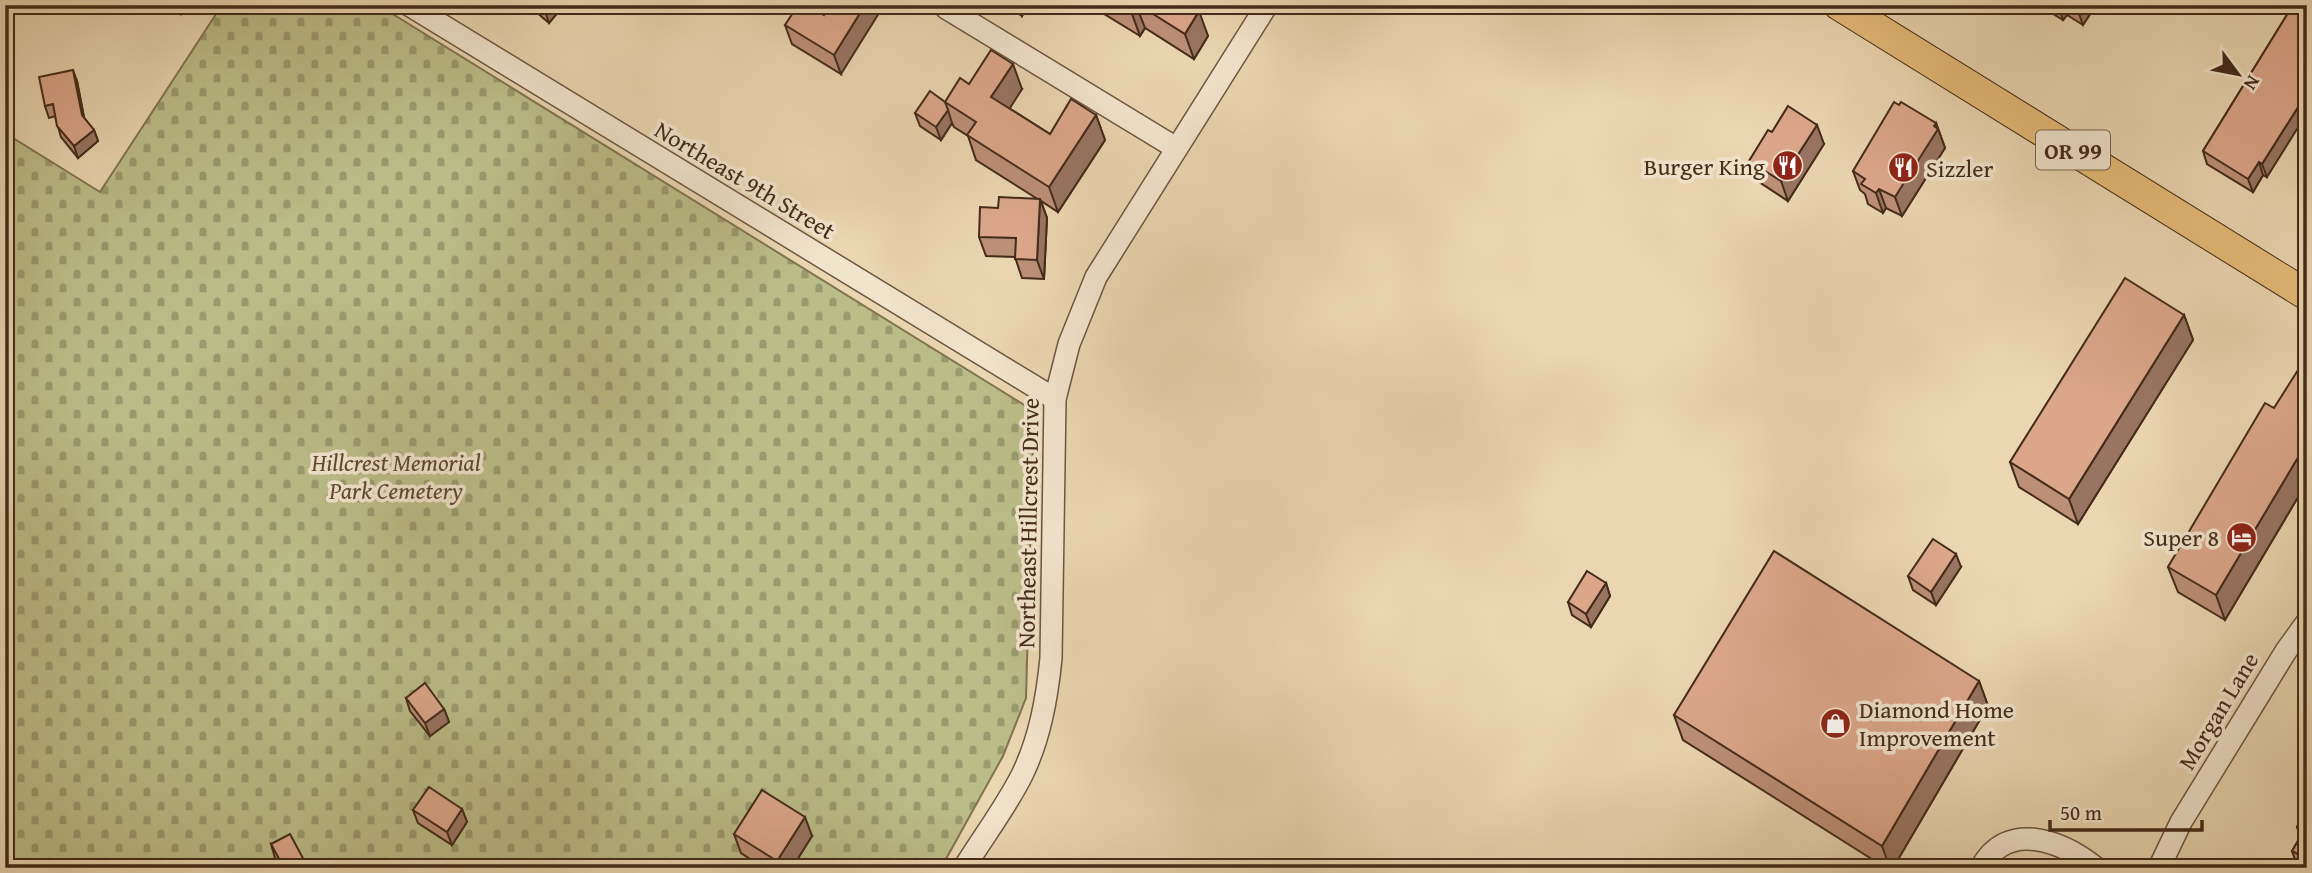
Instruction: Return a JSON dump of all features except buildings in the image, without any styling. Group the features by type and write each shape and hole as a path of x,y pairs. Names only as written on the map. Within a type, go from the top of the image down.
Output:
{"highway":[{"name":"OR 99","path":"1839,5 2307,295"}],"street":[{"name":"Northeast 9th Street","path":"409,5 1055,399"},
{"name":"Northeast Hillcrest Drive","path":"964,868 1022,774 1042,721 1048,694 1051,658 1055,399 1069,344 1096,276 1267,5"},
{"path":"946,8 1176,148"},
{"name":"Morgan Lane","path":"2159,868 2181,822 2286,651 2307,622"},
{"path":"1981,868 1996,846 2027,839 2039,839 2060,846 2096,868"}],"green space":[{"name":"Hillcrest Memorial Park Cemetery","path":"222,5 378,5 1034,411 1026,698 1003,756 941,868 5,868 5,133 100,192"}],"place":[{"name":"Burger King","path":"1788,166"},
{"name":"Sizzler","path":"1903,168"},
{"name":"Super 8","path":"2242,537"},
{"name":"Diamond Home Improvement","path":"1836,723"}]}
